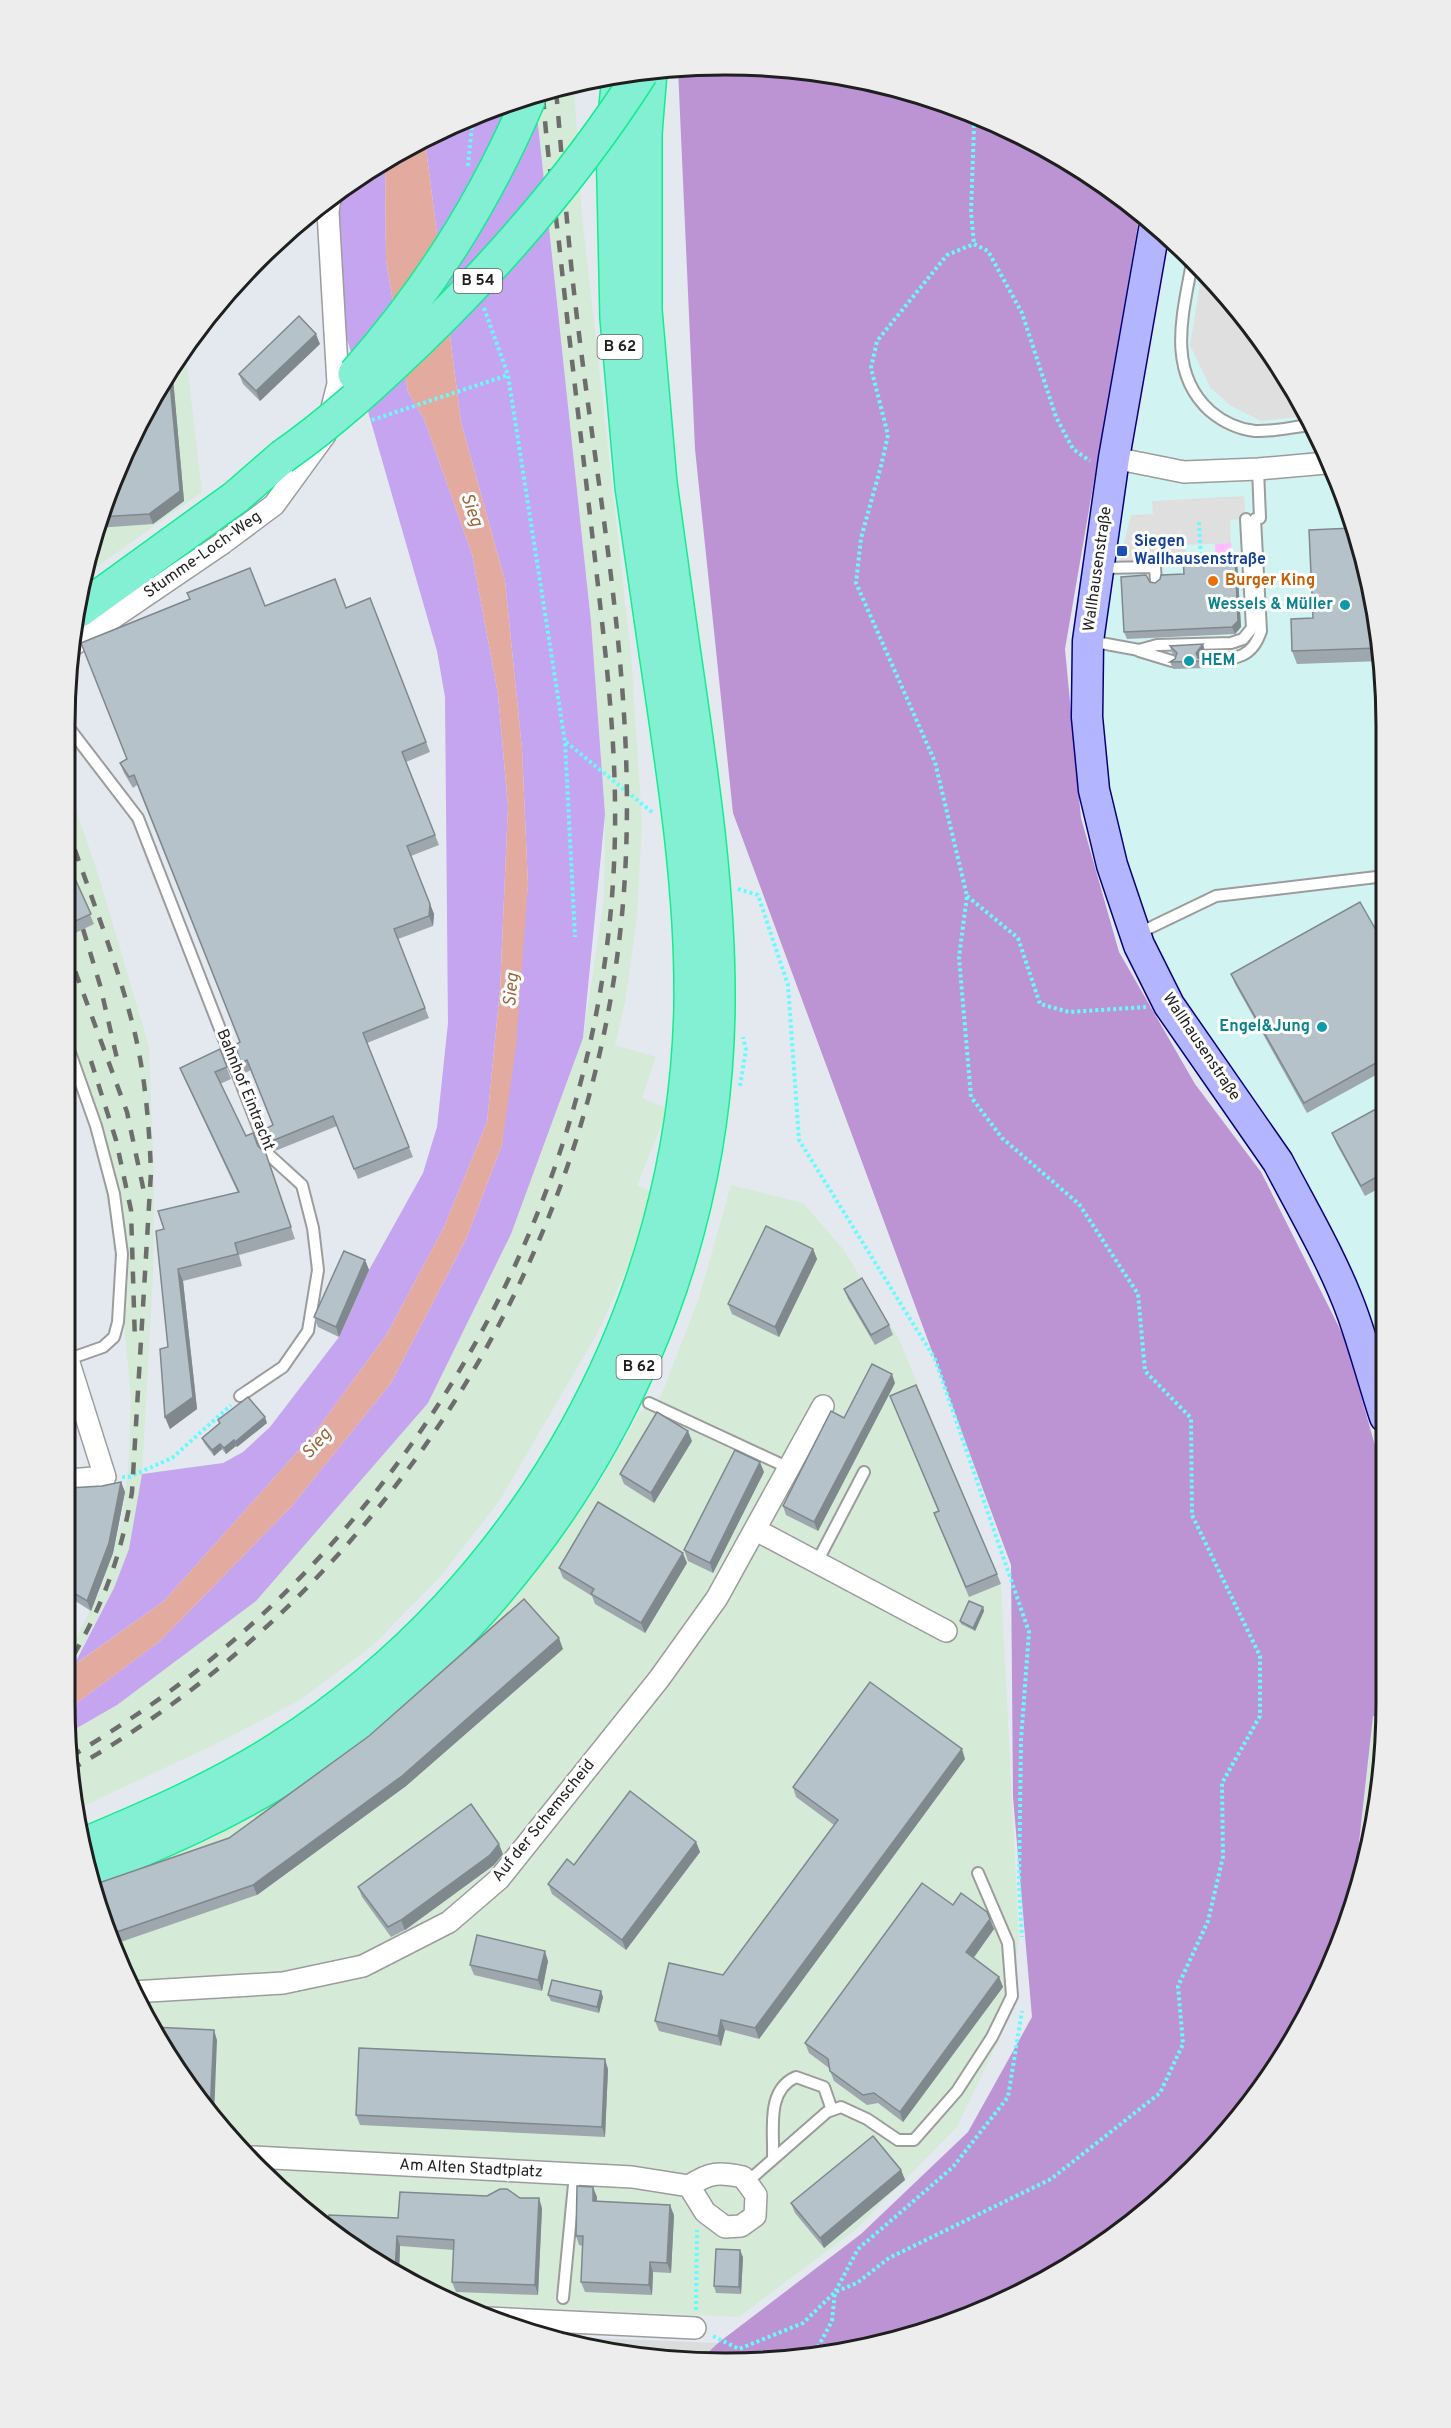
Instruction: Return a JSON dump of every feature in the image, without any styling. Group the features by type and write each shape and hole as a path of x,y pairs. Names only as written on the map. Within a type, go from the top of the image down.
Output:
{"highway":[{"name":"B 62","path":"90,1842 182,1802 278,1749 368,1683 409,1646 485,1565 518,1522 561,1457 603,1379 626,1328 661,1224 681,1126 688,1060 690,960 674,785 660,483 645,310 645,133 649,80"},
{"name":"B 54","path":"86,606 236,498 282,457 322,429 360,396 485,274 535,217 570,173 635,82"},
{"name":"B 62","path":"97,1869 194,1827 293,1772 385,1704 428,1666 498,1592 541,1538 596,1452 628,1391 671,1285 687,1231 702,1164 716,1062 718,994 713,891 702,778 665,615 632,487 617,318 613,138 618,84"},
{"name":"B 54","path":"282,457 378,348 442,262 472,212 524,107"}],"street":[{"name":"Stumme-Loch-Weg","path":"81,639 223,543 274,504 325,435 338,384 328,210"},
{"name":"Wallhausenstraße","path":"1153,235 1114,458 1088,641 1087,717 1094,790 1112,865 1136,935 1169,1005 1266,1143 1287,1179 1322,1246 1353,1314 1376,1388"},
{"path":"1114,458 1184,472 1320,464"},
{"path":"75,1380 105,1477 75,1479"},
{"name":"Auf der Schemscheid","path":"143,1991 283,1983 363,1966 449,1922 499,1879 659,1679 717,1598 823,1406"},
{"path":"756,1530 946,1630"},
{"name":"Am Alten Stadtplatz","path":"262,2157 632,2176 693,2194"},
{"path":"722,2172 743,2177 747,2182 756,2195 755,2216 741,2226 725,2227 705,2212 693,2194 705,2176 722,2172"},
{"path":"521,2320 695,2328"}],"lane":[{"path":"1190,272 1181,321 1181,361 1191,386 1202,404 1220,420 1239,428 1265,430 1303,426"},
{"path":"1138,650 1157,641 1189,644 1231,643 1244,639 1252,628 1254,519 1258,469"},
{"path":"1206,660 1236,658 1248,653 1257,643 1261,631 1254,519"},
{"path":"1098,568 1155,567 1156,582"},
{"path":"1088,641 1138,650 1173,661"},
{"name":"Bahnhof Eintracht","path":"75,736 138,818 269,1155 302,1185 312,1228 318,1270 308,1331 283,1367 240,1396"},
{"path":"1136,935 1166,918 1216,896 1376,877"},
{"path":"75,1067 96,1126 114,1194 122,1254 118,1322 114,1338 103,1347 75,1359"},
{"path":"649,1403 789,1468"},
{"path":"818,1562 864,1472"},
{"path":"747,2182 807,2127 832,2110 841,2107 867,2119 898,2140 914,2140 957,2091 992,2037 1012,1996 1008,1943 978,1873"},
{"path":"773,2157 774,2101 784,2082 796,2077 824,2087 832,2110"},
{"path":"563,2298 575,2174"}],"path":[{"path":"974,125 971,212 974,244"},
{"path":"693,2194 695,2328 739,2349 803,2323 834,2292 857,2283 889,2258 1051,2179 1160,2093 1183,2044 1178,1986 1208,1921 1223,1857 1222,1783 1260,1716 1260,1656 1192,1515 1191,1418 1145,1371 1138,1294 1079,1204 1002,1138 970,1097 959,957 967,896 935,762 856,583 861,538 888,435 871,368 877,341 947,255 974,244 988,251 1022,313 1056,417 1073,449 1091,462 1114,458"},
{"path":"363,423 508,375 566,741 575,937"},
{"path":"1199,522 1201,563"},
{"path":"566,741 658,817"},
{"path":"967,896 1018,938 1040,1004 1069,1012 1169,1005"},
{"path":"105,1477 129,1477 172,1458 240,1396"}],"shaded area":[{"path":"768,76 810,81 852,87 935,110 1013,142 1051,162 1138,223 1065,649 1081,818 1119,952 1195,1084 1261,1172 1345,1339 1376,1449 1376,1716 1373,1716 1357,1856 1341,1912 1309,1990 1266,2064 1215,2131 1154,2192 1121,2219 1051,2266 974,2303 894,2331 852,2341 768,2352 708,2353 861,2234 968,2132 1032,2017 1013,1797 1011,1565 733,813 695,449 678,77"},
{"path":"575,93 581,206 631,655 642,822 637,917 625,1003 615,1045 656,1057 642,1098 668,1109 637,1185 660,1196 598,1332 500,1500 440,1577 372,1646 300,1700 218,1743 84,1806 76,1729 117,1705 428,1403 583,1038 604,899 605,814 591,622 536,104"},
{"path":"536,104 591,622 605,814 583,1038 511,1234 428,1403 256,1601 117,1705 76,1729 75,1704 159,1642 291,1507 391,1383 466,1239 502,1145 528,885 522,749 505,581 461,422 426,148 477,125"},
{"path":"385,172 386,260 408,392 424,419 472,554 498,694 508,806 500,990 487,1122 444,1227 387,1334 316,1431 164,1601 75,1664 114,1588 129,1549 142,1474 223,1463 243,1452 270,1427 339,1337 369,1270 423,1173 437,1127 448,1023 445,697 437,651 333,290 330,209"},
{"path":"1169,250 1215,297 1242,330 1289,400 1309,438 1341,516 1364,599 1375,683 1376,726 1376,1377 1174,985 1125,876 1100,747 1097,651"},
{"path":"1200,282 1242,330 1298,417 1261,421 1231,406 1210,387 1190,345"},
{"path":"187,362 202,492 94,569 110,516 142,438 162,400"},
{"path":"1244,496 1246,519 1230,520 1231,543 1185,545 1186,560 1119,564 1131,515 1153,514 1152,501"},
{"path":"1231,543 1232,562 1216,562 1215,544"},
{"path":"75,806 99,877 149,1047 154,1185 153,1278 142,1474 129,1549 114,1588 75,1661 75,1639 101,1590 123,1517 129,1456 131,1400 119,1263 75,1040"},
{"path":"731,1185 803,1203 843,1249 898,1337 1001,1584 1019,1939 1010,2016 957,2127 855,2230 739,2317 483,2305 438,2286 364,2243 297,2192 236,2131 209,2098 162,2028 125,1951 100,1881 411,1693 521,1590 598,1485 639,1414 661,1396 699,1298"},
{"path":"1373,1716 1376,1716 1370,1787 1359,1850"},
{"path":"585,2338 718,2343 708,2353 683,2352"}],"water":[{"name":"Sieg","path":"426,148 461,422 505,581 522,749 528,885 516,1046 502,1145 466,1239 391,1383 291,1507 159,1642 75,1704 75,1664 164,1601 316,1431 387,1334 444,1227 487,1122 500,990 508,806 498,694 472,554 424,419 408,392 386,260 385,172"}],"building":[{"path":"299,316 316,334 256,391 239,374"},
{"path":"170,387 180,491 149,514 110,516 142,438"},
{"name":"Wessels & Müller","path":"1345,528 1364,599 1371,648 1292,651 1291,619 1313,618 1309,530"},
{"path":"1235,555 1238,621 1232,627 1124,632 1121,577 1146,575 1150,582 1155,583 1161,575 1184,574 1183,557"},
{"path":"250,568 265,606 335,579 346,608 370,598 426,742 402,752 435,835 407,846 430,904 429,916 394,929 425,1008 363,1033 409,1147 354,1169 333,1116 272,1141 267,1128 273,1125 247,1060 241,1063 235,1045 240,1042 134,775 129,777 120,763 127,759 81,643 190,599 187,593"},
{"path":"1203,644 1196,653 1203,661 1170,662 1175,659 1177,653 1170,646"},
{"path":"75,879 91,914 75,921"},
{"name":"Engel&Jung","path":"1360,902 1376,930 1376,1063 1304,1103 1231,974"},
{"path":"220,1049 227,1067 215,1072 246,1136 253,1133 258,1146 266,1154 291,1227 235,1243 238,1254 178,1269 193,1397 165,1417 160,1349 168,1347 156,1231 164,1229 158,1211 239,1192 180,1068"},
{"path":"1376,1109 1376,1177 1361,1186 1332,1133"},
{"path":"766,1226 813,1249 775,1327 728,1304"},
{"path":"344,1251 365,1260 336,1327 314,1317"},
{"path":"862,1278 889,1325 871,1335 844,1289"},
{"path":"872,1364 892,1374 814,1522 783,1506 831,1411 844,1418"},
{"path":"916,1385 997,1574 966,1587 934,1513 939,1511 890,1396"},
{"path":"248,1397 265,1417 235,1442 234,1440 224,1448 220,1444 212,1450 202,1438 220,1423 218,1420"},
{"path":"657,1412 688,1431 651,1493 620,1474"},
{"path":"735,1450 760,1462 710,1563 684,1550"},
{"path":"121,1482 109,1543 87,1601 75,1594 75,1488"},
{"path":"598,1502 683,1553 641,1623 591,1594 594,1589 559,1568"},
{"path":"524,1599 559,1638 402,1776 253,1885 118,1932 101,1882 229,1838 369,1736"},
{"path":"969,1601 983,1607 973,1628 960,1621"},
{"path":"870,1682 962,1749 755,2028 721,2020 718,2036 655,2021 669,1963 723,1975 838,1820 793,1787"},
{"path":"630,1791 696,1842 622,1940 548,1884 567,1859 574,1865"},
{"path":"471,1804 499,1844 490,1855 388,1927 358,1887"},
{"path":"922,1883 953,1905 961,1893 987,1912 990,1919 966,1952 999,1977 900,2112 874,2093 863,2095 830,2071 828,2059 805,2043"},
{"path":"477,1935 545,1951 538,1980 470,1965"},
{"path":"552,1980 601,1991 597,2007 548,1995"},
{"path":"162,2027 214,2030 211,2100"},
{"path":"359,2048 605,2059 602,2127 356,2115"},
{"path":"873,2136 901,2170 820,2238 791,2203"},
{"path":"577,2186 593,2187 593,2201 670,2205 667,2263 650,2262 649,2285 581,2282 583,2236 576,2236"},
{"path":"500,2189 507,2189 520,2198 539,2198 535,2285 452,2282 454,2240 397,2236 395,2263 329,2218 329,2215 398,2218 400,2192 487,2196"},
{"path":"716,2249 740,2250 739,2287 714,2286"}],"railway":[{"path":"78,1765 187,1693 293,1601 386,1498 466,1383 530,1260 579,1130 612,994 626,854 627,788 619,655 574,296 557,97"},
{"path":"77,1753 141,1712 209,1661 300,1578 381,1485 451,1385 509,1277 556,1164 590,1046 609,924 615,801 614,771 605,650 544,101"},
{"path":"75,850 110,948 132,1022 146,1097 151,1172 132,1492 122,1538 109,1580 75,1653"},
{"path":"83,929 100,985 118,1063"},
{"path":"75,971 127,1112 144,1192"},
{"path":"91,1061 116,1140 131,1210 135,1343"}],"place":[{"name":"Siegen Wallhausenstraße","path":"1122,551"},
{"name":"Burger King","path":"1213,581"},
{"name":"Wessels & Müller","path":"1345,605"},
{"name":"HEM","path":"1189,661"},
{"name":"Engel&Jung","path":"1322,1027"}]}
